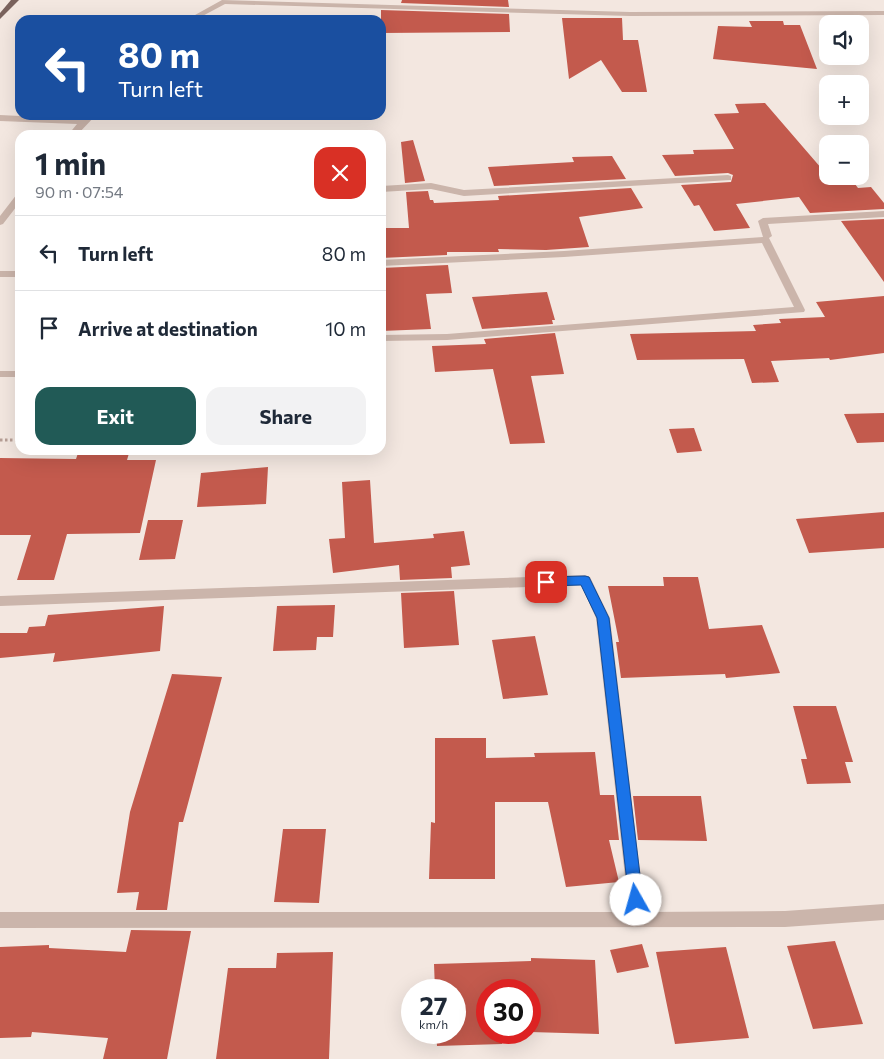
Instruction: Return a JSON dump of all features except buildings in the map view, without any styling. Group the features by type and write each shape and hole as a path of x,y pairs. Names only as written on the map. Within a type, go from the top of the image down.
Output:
{"main road":[{"path":"0,16 15,0"}],"street":[{"path":"199,15 226,1 630,14 884,13"},
{"path":"0,118 15,119"},
{"path":"42,120 83,122"},
{"path":"76,130 86,120"},
{"path":"386,190 431,186 464,193 728,178"},
{"path":"0,222 15,207"},
{"path":"767,236 763,221 884,214"},
{"path":"386,263 573,254 765,240 800,310 447,337 386,338"},
{"path":"0,274 15,274"},
{"path":"0,374 15,374"},
{"path":"0,601 585,580 603,618 638,919"},
{"path":"0,920 785,919 884,912"}],"path":[{"path":"0,440 15,440"}],"route":[{"path":"546,582 585,580 603,618 636,900"}]}
